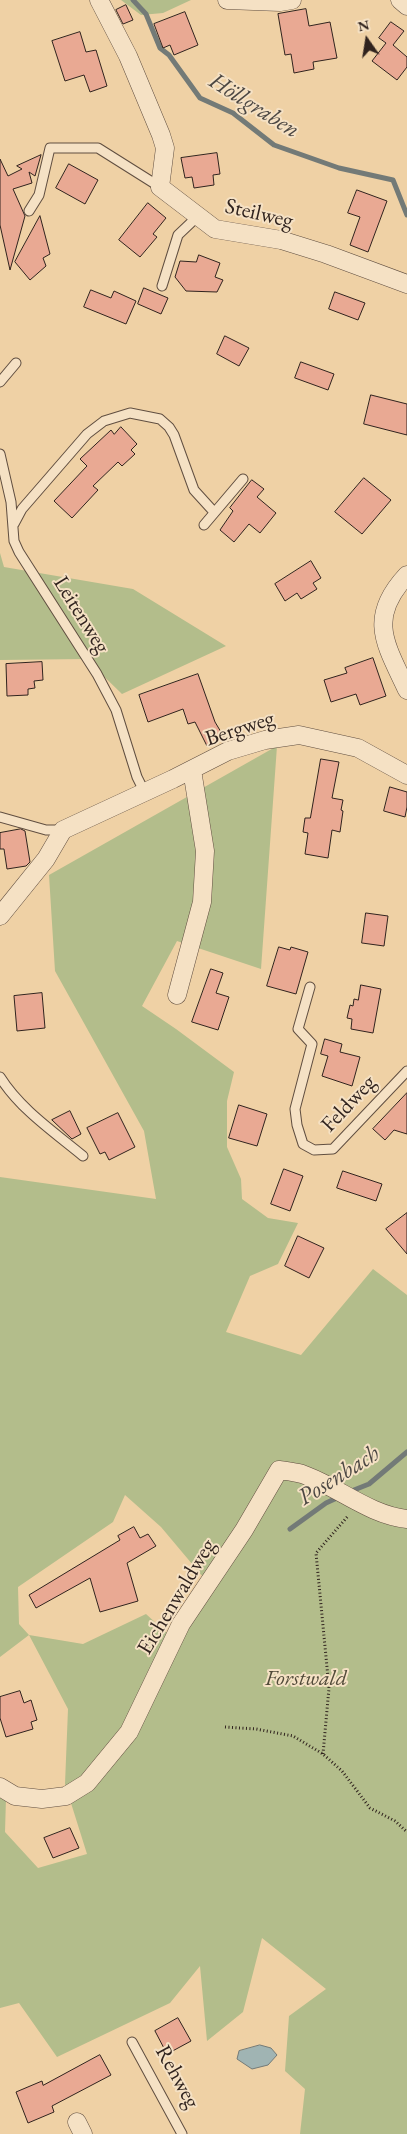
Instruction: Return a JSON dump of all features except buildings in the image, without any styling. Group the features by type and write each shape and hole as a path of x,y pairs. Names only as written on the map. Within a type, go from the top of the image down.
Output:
{"street":[{"path":"99,0 128,56 161,135 165,148 160,187"},
{"path":"227,0 280,2 292,0"},
{"path":"400,0 407,6"},
{"name":"Steilweg","path":"160,187 215,229 281,240 326,254 407,284"},
{"path":"407,575 390,597 384,610 383,629 385,642 407,690"},
{"name":"Bergweg","path":"63,830 192,770 228,751 265,740 299,735 358,748 407,775"},
{"path":"177,995 202,902 205,851 192,770"},
{"path":"0,916 46,859 63,830"},
{"name":"Eichenwaldweg","path":"0,1787 15,1796 42,1799 66,1796 88,1783 129,1732 181,1624 244,1530 279,1470 301,1474 396,1518 407,1519"}],"lane":[{"path":"29,211 39,194 50,148 98,148 160,187"},
{"path":"162,286 178,235 198,216"},
{"path":"0,382 16,363"},
{"path":"14,524 22,510 87,434 104,421 130,414 160,419 169,427 174,435 194,490 214,512"},
{"name":"Leitenweg","path":"0,454 14,524 14,542 96,674 116,710 137,777 145,792"},
{"path":"204,525 243,479"},
{"path":"0,817 46,830 63,830"},
{"name":"Feldweg","path":"310,987 298,1029 312,1044 295,1109 303,1144 314,1150 333,1149 407,1071"},
{"path":"0,1077 14,1096 27,1109 83,1156"},
{"name":"Rehweg","path":"132,2042 182,2134"}],"path":[{"path":"323,1754 329,1688 316,1553 355,1500"},
{"path":"225,1728 256,1728 293,1736 323,1754 342,1771 370,1808 395,1821 407,1832"}],"green space":[{"path":"121,0 191,0 163,13 141,15"},
{"path":"0,553 4,567 133,589 226,646 122,694 86,659 0,660"},
{"name":"Forstwald","path":"277,746 261,969 177,941 142,1006 234,1072 227,1101 227,1147 241,1179 242,1199 268,1218 298,1223 278,1264 250,1276 226,1332 301,1355 373,1269 407,1295 407,2134 300,2134 305,2089 285,2071 289,2016 326,1989 262,1938 243,2012 207,2041 200,1966 170,2003 57,2057 19,2003 0,2008 0,1797 6,1798 5,1832 38,1868 87,1854 65,1784 68,1709 29,1635 0,1657 0,1177 156,1199 144,1131 55,971 49,875","holes":["125,1495 161,1527 203,1577 168,1634 146,1614 83,1644 29,1635 19,1624 18,1587 113,1522"]}],"shaded area":[{"path":"260,2045 271,2048 277,2055 268,2065 252,2069 237,2059 239,2051"}],"waterway":[{"name":"Höllgraben","path":"133,0 146,14 160,48 169,55 200,98 233,113 274,145 339,168 393,180 407,215"},
{"name":"Posenbach","path":"349,1492 369,1484 407,1452"},
{"name":"Posenbach","path":"290,1529 326,1503 339,1497"}]}
